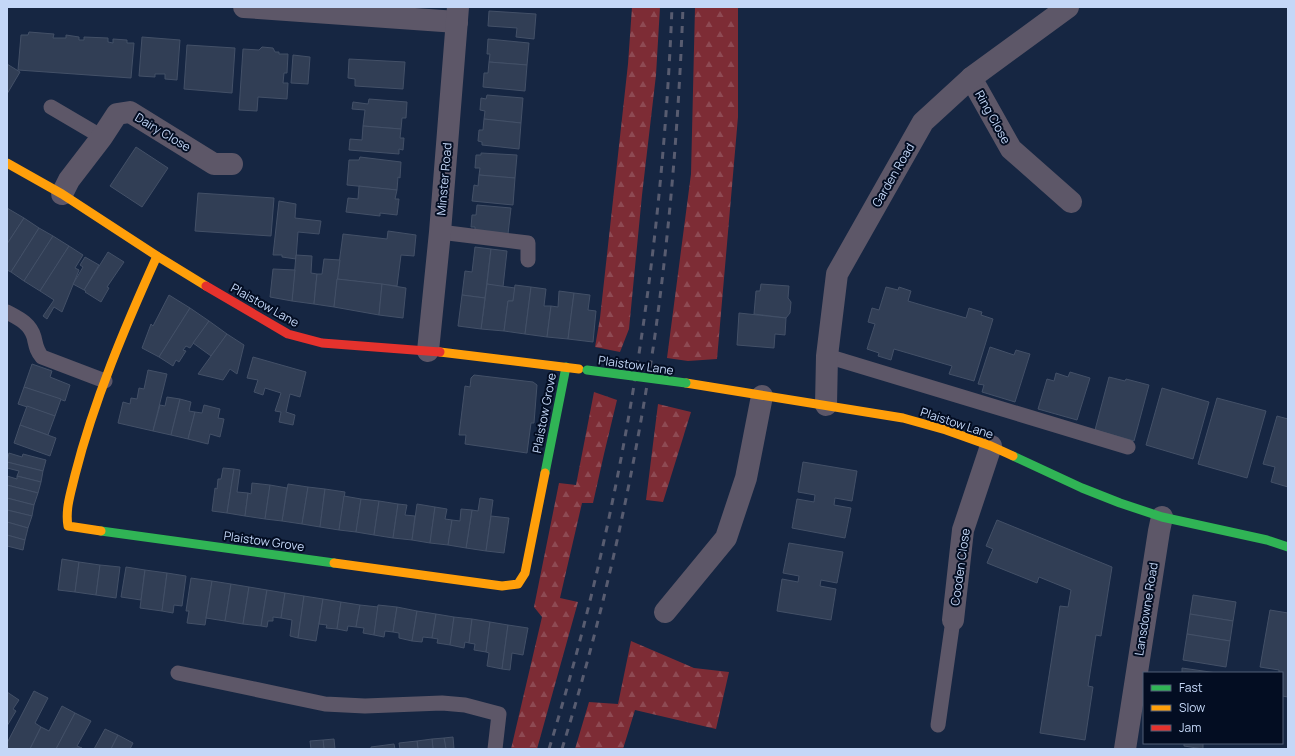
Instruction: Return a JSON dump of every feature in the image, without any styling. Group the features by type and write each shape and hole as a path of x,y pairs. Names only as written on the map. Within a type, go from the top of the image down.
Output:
{"street":[{"path":"244,7 457,15"},
{"name":"Garden Road","path":"826,405 827,356 837,274 923,122 971,78 1068,7"},
{"name":"Minster Road","path":"428,351 440,232 457,15"},
{"name":"Ring Close","path":"971,78 1011,149 1071,202"},
{"name":"Dairy Close","path":"62,194 69,180 102,137 117,114 130,112 214,164 232,164"},
{"name":"Plaistow Lane","path":"7,163 62,194 157,256 288,334 322,343 428,351 686,383 903,418 946,430 991,446 1082,488 1162,517 1288,546"},
{"name":"Plaistow Grove","path":"157,256 128,319 105,381 83,448 66,515 68,526 502,586 518,584 525,573 566,367"},
{"path":"665,612 726,538 746,478 762,396"},
{"name":"Cooden Close","path":"953,620 963,530 991,446"},
{"name":"Lansdowne Road","path":"1125,749 1157,539 1162,517"}],"lane":[{"path":"51,107 102,137"},
{"path":"440,232 528,243 528,260"},
{"path":"7,312 27,323 32,330 37,351 42,357 105,381"},
{"path":"827,356 1128,447"},
{"path":"938,725 953,620"},
{"path":"178,673 325,704 365,706 442,703 465,705 499,714 495,749"}],"green space":[{"path":"632,7 660,7 656,75 642,195 629,329 620,352 595,347 600,318 628,64"},
{"path":"695,7 738,7 738,117 717,359 688,361 667,358 691,174"},
{"path":"594,392 617,400 593,503 582,503 560,598 578,602 537,749 511,749 542,617 534,607 559,483 576,485"},
{"path":"658,404 691,412 663,502 646,500"},
{"path":"631,641 694,668 729,672 716,729 635,710 623,749 575,749 589,702 618,704"}],"building":[{"path":"489,11 536,14 534,39 516,37 517,28 488,26"},
{"path":"29,32 54,34 53,38 66,38 66,35 79,37 79,40 84,40 84,37 108,38 108,42 113,43 113,39 127,40 127,43 134,43 131,78 18,70 21,35 28,35"},
{"path":"142,37 180,40 177,80 165,79 165,74 155,74 155,77 139,76"},
{"path":"488,39 529,43 527,65 489,62 490,54 487,54"},
{"path":"187,45 235,48 232,93 184,89"},
{"path":"262,47 273,48 275,52 279,52 279,54 288,54 287,73 284,73 283,83 288,83 287,99 258,97 257,111 239,110 243,49 259,50"},
{"path":"293,55 310,57 308,84 291,83"},
{"path":"349,59 405,62 403,89 355,86 355,79 348,78"},
{"path":"489,62 527,65 525,91 483,87 484,73 488,73"},
{"path":"7,64 20,72 7,94"},
{"path":"487,95 523,98 521,123 484,119 485,111 480,110 481,98 486,99"},
{"path":"369,99 407,102 406,118 402,118 401,129 363,126 365,110 352,109 353,102 368,104"},
{"path":"484,119 521,123 519,149 482,145 482,142 478,141 479,130 483,130"},
{"path":"363,126 401,129 400,138 404,138 403,150 399,149 399,154 349,150 350,139 362,140"},
{"path":"136,147 168,168 142,207 110,186"},
{"path":"481,153 517,155 515,178 479,175 480,168 475,168 476,155 481,155"},
{"path":"360,157 401,162 400,178 398,177 397,190 347,185 349,160 359,160"},
{"path":"479,175 515,178 513,205 472,201 474,185 478,186"},
{"path":"359,186 397,190 395,199 399,199 397,215 380,213 380,216 346,212 348,198 358,199"},
{"path":"198,193 274,198 271,236 195,231"},
{"path":"279,201 296,204 295,218 321,221 319,234 298,232 296,259 282,257 282,255 273,255"},
{"path":"477,205 511,208 508,234 475,230 475,227 471,227 472,215 476,215"},
{"path":"7,208 24,218 7,244"},
{"path":"24,218 39,228 11,272 7,270 7,244"},
{"path":"39,228 53,236 24,281 11,272"},
{"path":"388,231 416,235 414,256 401,255 397,286 337,279 343,234 387,239"},
{"path":"53,236 69,246 40,291 24,281"},
{"path":"69,246 83,255 75,268 79,270 62,312 54,307 47,319 43,316 54,300 40,291"},
{"path":"475,247 491,249 485,298 462,295 465,271 472,272"},
{"path":"491,249 507,251 503,287 487,284"},
{"path":"108,252 124,262 107,287 109,288 101,302 84,290"},
{"path":"296,255 312,256 311,273 317,274 314,304 292,301"},
{"path":"85,257 99,265 84,290 73,284 83,267 80,265"},
{"path":"324,259 340,260 334,307 314,304 317,274 322,274"},
{"path":"273,269 295,270 292,301 270,297"},
{"path":"337,279 382,284 379,315 334,307"},
{"path":"382,284 406,288 403,318 379,315"},
{"path":"487,284 515,288 513,301 508,301 504,331 481,329"},
{"path":"761,284 789,286 788,298 791,302 790,313 786,318 754,314 756,291 760,291"},
{"path":"515,285 531,287 525,334 504,331 508,301 513,301"},
{"path":"531,287 546,289 544,306 551,306 547,337 525,334"},
{"path":"886,287 898,290 899,287 911,291 908,301 966,318 969,308 982,312 981,315 993,319 974,381 949,374 952,366 894,349 891,360 878,356 879,353 867,349 875,324 868,322 872,308 879,310"},
{"path":"559,291 574,293 568,339 547,337 551,306 558,307"},
{"path":"574,293 590,295 588,310 596,311 593,342 568,339"},
{"path":"169,295 190,308 159,357 142,348 151,324 153,326"},
{"path":"462,295 485,298 481,329 458,326"},
{"path":"190,308 209,321 190,348 186,346 183,350 186,351 179,362 176,360 173,366 159,357"},
{"path":"739,313 786,318 785,335 775,334 774,348 737,345"},
{"path":"209,321 227,334 211,356 193,343"},
{"path":"227,334 244,345 237,374 230,369 223,380 198,374"},
{"path":"990,347 1014,355 1016,350 1030,354 1015,402 982,392 984,385 978,384"},
{"path":"253,357 306,372 300,397 290,394 286,412 295,415 293,425 279,422 281,412 275,411 281,393 265,388 263,395 254,392 258,380 247,378"},
{"path":"32,364 52,371 50,377 70,385 65,401 24,387"},
{"path":"148,370 167,374 153,431 118,423 123,402 130,404 131,398 137,399 139,388 144,389"},
{"path":"1070,372 1090,378 1077,420 1038,409 1047,379 1054,381 1056,373 1068,377"},
{"path":"474,375 533,382 537,385 534,423 531,423 527,453 465,444 466,435 459,435 465,386 470,387 471,378"},
{"path":"1109,377 1125,381 1126,379 1149,385 1134,441 1095,430"},
{"path":"24,387 61,399 55,416 18,404"},
{"path":"1162,388 1209,402 1193,459 1146,445"},
{"path":"167,397 180,399 171,435 153,431 160,405 165,406"},
{"path":"1217,398 1266,411 1247,478 1198,464"},
{"path":"180,399 191,402 189,411 195,412 188,439 171,435"},
{"path":"204,405 220,409 218,418 224,419 220,437 210,434 208,444 188,439 195,412 202,413"},
{"path":"27,406 55,416 48,435 20,425"},
{"path":"1277,416 1288,419 1288,487 1271,482 1275,467 1263,464"},
{"path":"20,425 56,438 50,456 14,443"},
{"path":"9,453 22,457 23,454 46,460 43,471 7,462"},
{"path":"7,462 43,471 41,482 17,476 19,471 7,468"},
{"path":"803,462 857,471 852,501 835,498 834,505 851,508 845,538 792,528 797,499 814,502 815,495 798,492"},
{"path":"223,468 234,469 227,513 212,511 215,488 217,489 218,479 221,479"},
{"path":"234,469 240,470 237,492 248,493 245,516 227,513"},
{"path":"7,476 17,479 17,476 41,482 38,493 7,485"},
{"path":"252,483 270,485 265,519 245,516 248,493 251,494"},
{"path":"288,484 308,487 302,524 282,521"},
{"path":"7,485 38,493 34,505 7,498"},
{"path":"270,485 287,488 282,521 265,519"},
{"path":"308,487 325,489 320,527 302,524"},
{"path":"325,489 345,492 339,530 320,527"},
{"path":"344,496 361,499 356,532 339,530"},
{"path":"7,498 34,505 32,516 7,510"},
{"path":"480,498 493,500 486,551 466,548 472,510 478,511"},
{"path":"361,499 379,501 374,535 356,532"},
{"path":"379,501 398,504 393,538 374,535"},
{"path":"398,504 407,505 405,515 415,516 412,540 393,538"},
{"path":"417,504 435,507 430,543 412,540"},
{"path":"435,507 447,509 445,519 452,520 448,545 430,543"},
{"path":"461,509 472,510 466,548 448,545 452,520 460,521"},
{"path":"7,510 32,516 28,528 7,522"},
{"path":"491,516 509,518 504,553 486,551"},
{"path":"997,520 1112,567 1101,636 1096,635 1088,686 1093,687 1085,740 1040,733 1060,606 1068,607 1071,590 1039,577 1037,583 987,563 993,549 986,546"},
{"path":"7,522 28,528 25,540 7,535"},
{"path":"7,535 25,540 23,550 7,546"},
{"path":"789,543 843,552 837,583 821,580 820,586 836,589 831,620 777,611 782,579 798,582 799,576 783,573"},
{"path":"62,559 79,562 75,592 58,590"},
{"path":"79,562 100,565 96,595 75,592"},
{"path":"100,565 120,567 116,598 96,595"},
{"path":"126,567 145,570 141,600 121,597"},
{"path":"145,570 167,573 162,611 140,608"},
{"path":"167,573 186,576 182,606 174,605 173,613 162,611"},
{"path":"191,578 212,581 205,625 187,623 189,611 186,611"},
{"path":"212,581 231,584 225,621 206,618"},
{"path":"231,584 249,587 243,624 225,621"},
{"path":"249,587 267,590 261,626 243,624"},
{"path":"267,590 285,593 281,618 273,617 273,621 268,621 267,627 261,626"},
{"path":"285,593 304,596 298,638 290,636 292,620 281,618"},
{"path":"1193,595 1236,602 1233,621 1190,614"},
{"path":"304,596 323,599 316,641 298,638"},
{"path":"323,599 341,602 337,629 326,628 327,625 319,624"},
{"path":"341,602 360,605 356,627 348,626 347,631 337,629"},
{"path":"360,605 378,607 374,635 363,633 364,628 356,627"},
{"path":"378,605 397,607 393,632 385,631 384,637 374,635"},
{"path":"397,607 417,611 412,641 399,638 399,633 393,632"},
{"path":"1270,610 1288,613 1288,697 1283,696 1283,672 1260,667"},
{"path":"417,611 436,614 432,638 423,637 422,642 412,641"},
{"path":"436,614 454,617 450,645 437,643 438,639 432,638"},
{"path":"1190,614 1233,621 1230,641 1187,634"},
{"path":"454,617 472,619 469,643 465,642 464,648 450,645"},
{"path":"472,619 490,622 486,652 474,650 475,644 469,643"},
{"path":"490,622 508,625 502,669 487,666 489,653 486,652"},
{"path":"508,625 528,628 523,655 512,653 510,670 502,669"},
{"path":"1187,634 1230,641 1226,667 1183,660"},
{"path":"1182,668 1210,672 1182,672"},
{"path":"34,691 48,698 35,723 41,727 30,749 7,749 7,743"},
{"path":"7,692 19,700 13,709 16,711 7,726"},
{"path":"62,706 75,713 56,749 30,749 41,727 49,731"},
{"path":"75,713 91,721 77,746 82,748 56,749"},
{"path":"105,729 118,735 111,749 94,749"},
{"path":"118,735 133,743 130,749 111,749"},
{"path":"453,737 454,749 446,749 444,738"},
{"path":"444,738 446,749 433,749 432,739"},
{"path":"334,739 335,749 324,749 323,740"},
{"path":"432,739 433,749 418,749 417,741"},
{"path":"323,740 324,749 311,749 310,741"},
{"path":"417,741 418,749 400,749 399,743"},
{"path":"394,744 395,749 371,749 371,747"},
{"path":"1184,744 1203,744 1203,749 1184,746"}],"railway":[{"path":"549,749 575,659 598,567 618,475 634,382 648,289 659,195 667,101 672,7"},
{"path":"562,749 588,661 610,572 630,482 656,329 677,125 683,7"}],"traffic: fast":[{"path":"545,473 566,367"},
{"path":"587,370 686,383"},
{"path":"1013,456 1082,488 1162,517 1267,540 1288,547"},
{"path":"101,531 334,563"}],"traffic: slow":[{"path":"7,163 62,194 206,286"},
{"path":"101,531 68,526 67,513 69,500 91,419 101,391 133,310 157,256"},
{"path":"440,352 579,369"},
{"path":"686,383 903,418 946,430 991,446 1013,456"},
{"path":"334,563 502,586 518,584 525,573 545,473"}],"traffic: jam":[{"path":"206,286 288,334 322,343 440,352"}]}
